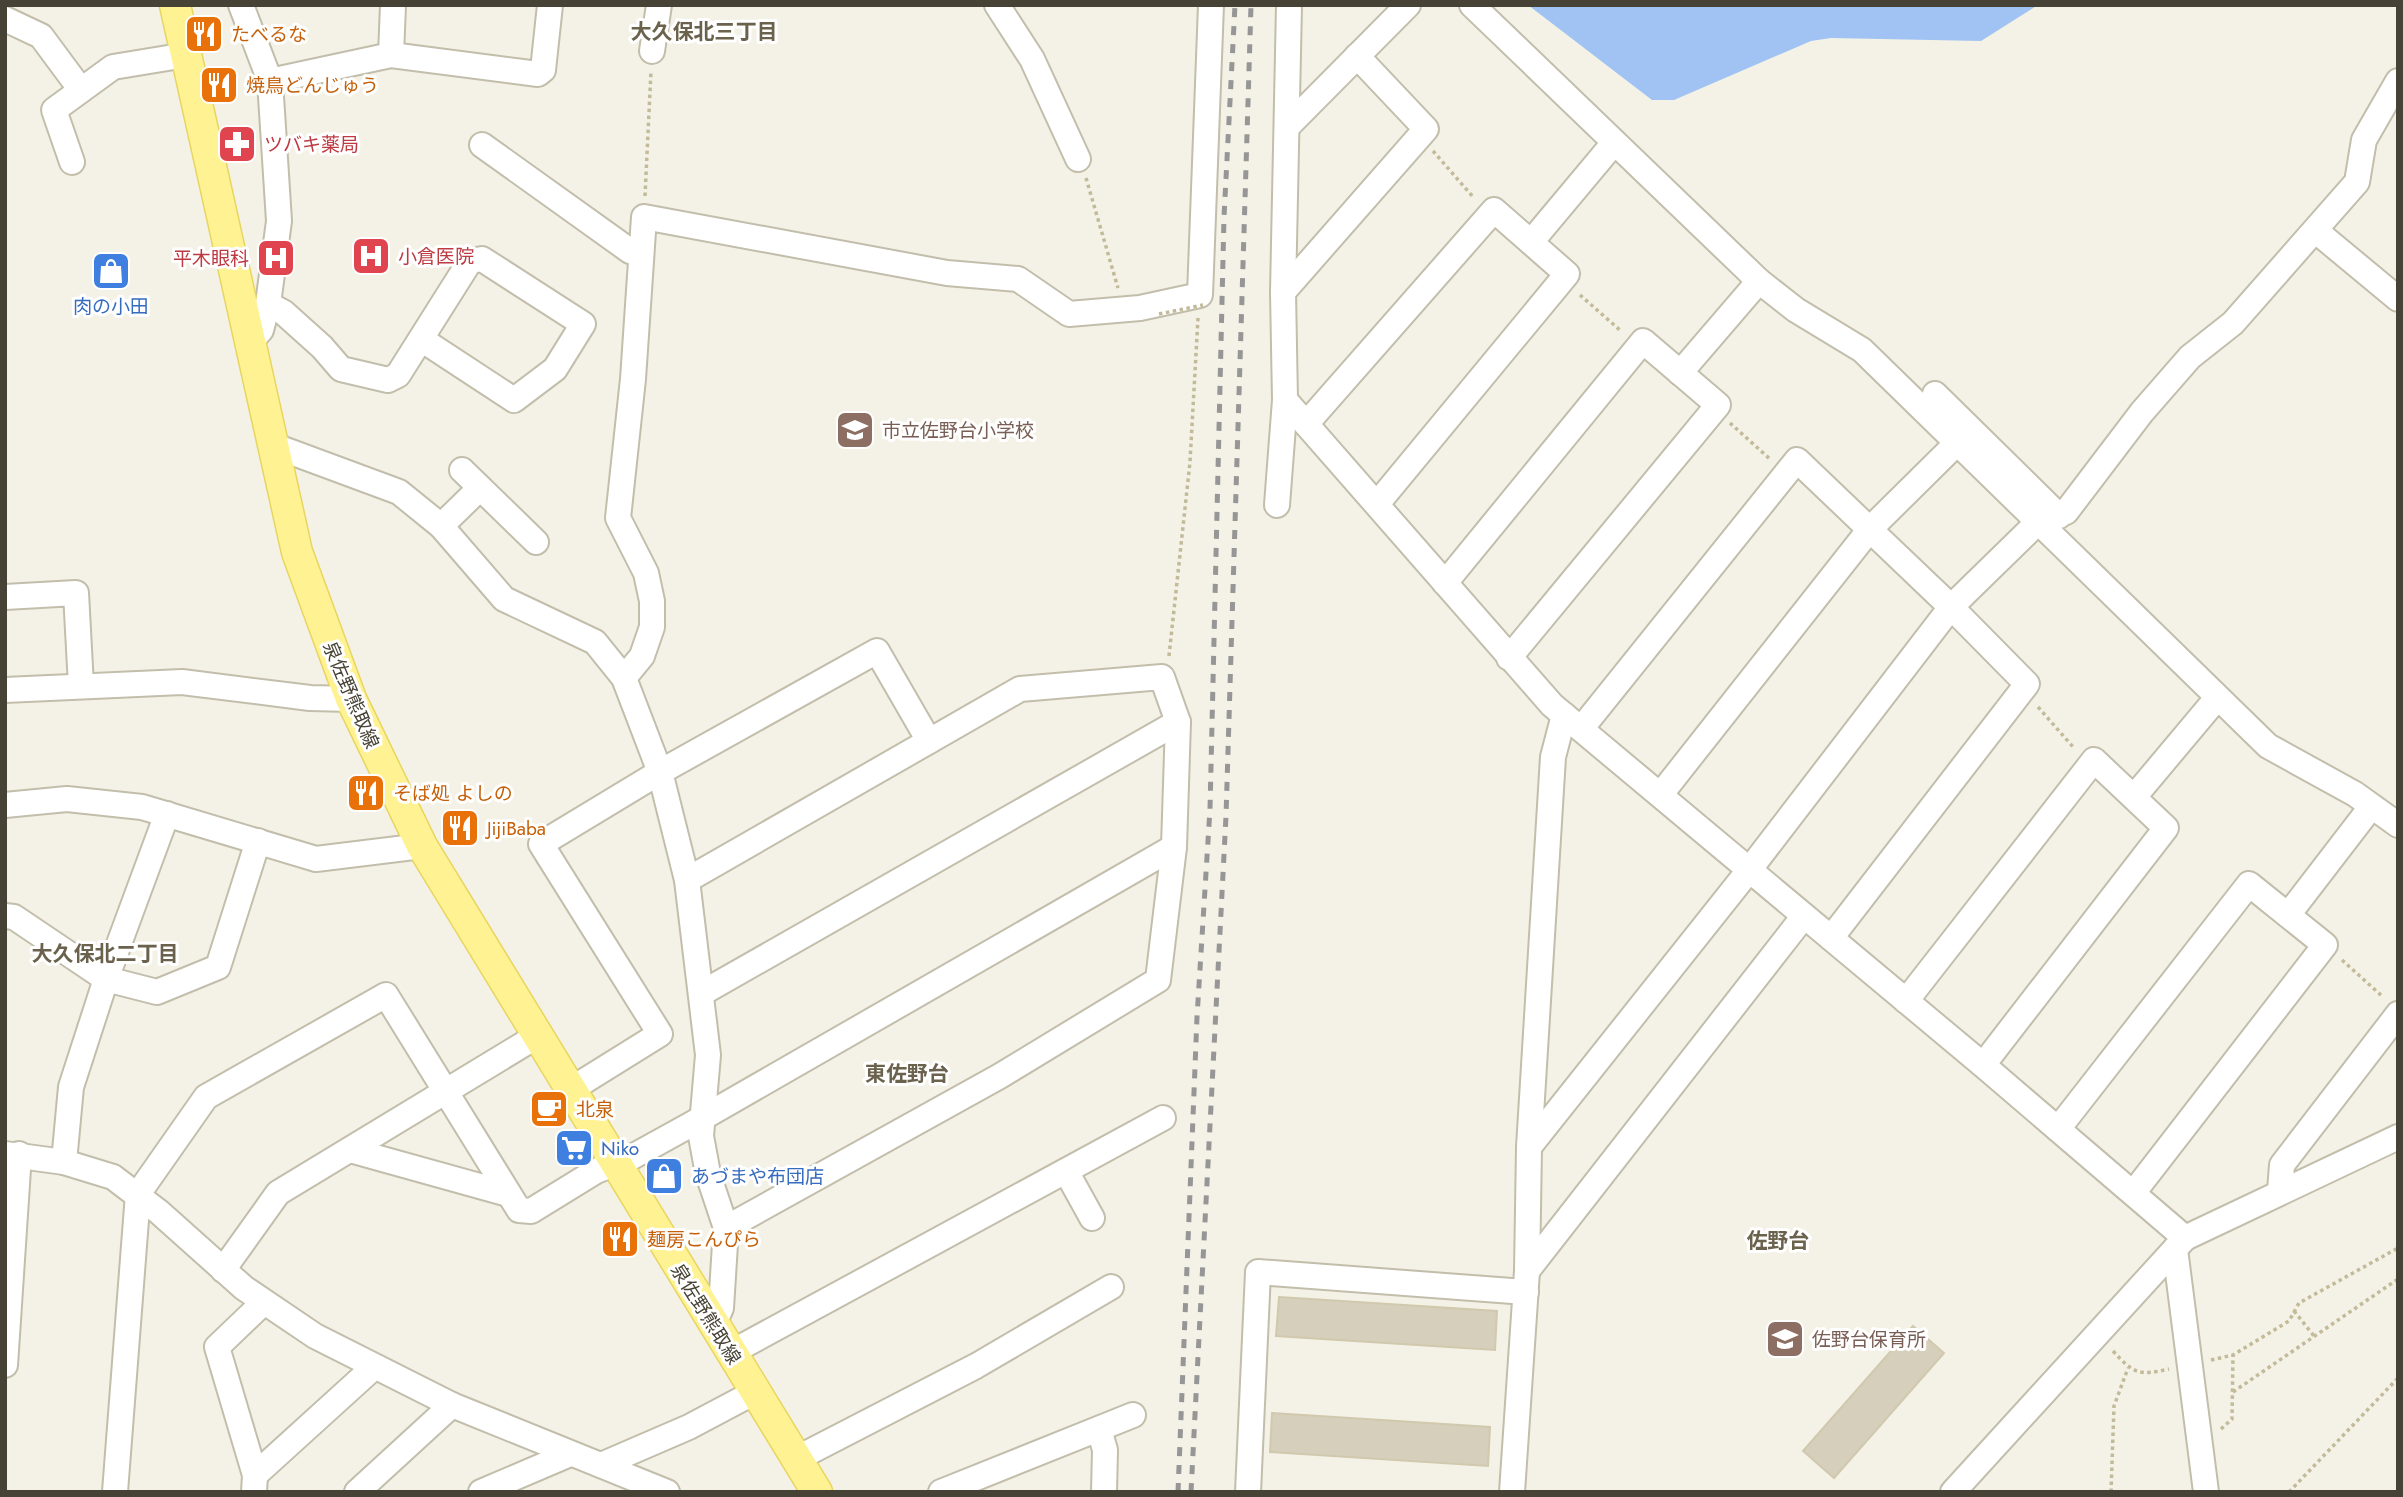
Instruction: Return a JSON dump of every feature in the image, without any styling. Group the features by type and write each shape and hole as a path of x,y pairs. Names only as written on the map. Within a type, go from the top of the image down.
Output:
{"main road":[{"name":"泉佐野熊取線","path":"175,5 297,552 351,699 422,846 713,1326 817,1492"}],"street":[{"path":"241,5 270,81 279,221 268,304 261,330 249,343"},
{"path":"391,55 393,5"},
{"path":"270,81 391,55 538,74 543,70 550,5"},
{"path":"652,51 659,5"},
{"path":"997,5 1032,60 1079,159"},
{"path":"624,678 642,656 652,627 652,601 646,573 618,518 633,379 644,217 947,273 1018,279 1069,314 1201,300 1211,5"},
{"path":"1277,505 1285,400 1283,292 1289,5"},
{"path":"1288,126 1408,5"},
{"path":"1472,5 1613,144 1759,281 1796,310 1862,350 1956,443 2048,519"},
{"path":"5,19 41,36 81,90"},
{"path":"72,162 54,110 113,67 186,55"},
{"path":"1283,292 1426,129 1357,56"},
{"path":"1528,1147 1750,869 1951,607 2048,519 2190,358 2233,323 2357,182 2364,140 2398,81"},
{"path":"1531,242 1613,144"},
{"path":"482,145 630,251 641,255"},
{"path":"1306,424 1494,210 1567,274 1377,504"},
{"path":"2316,231 2398,299"},
{"path":"268,304 283,312 322,347 341,369 388,380 398,375 470,261 482,259 583,324 555,369 514,400 421,339"},
{"path":"1680,373 1759,281"},
{"path":"1445,583 1643,341 1718,405 1509,658"},
{"path":"1935,394 2048,519 2217,698 2268,746 2355,794 2398,825"},
{"path":"1285,400 1509,658 1573,722 2134,1192 2180,1244 2189,1365 2206,1492"},
{"path":"1661,793 1870,529 1956,443"},
{"path":"272,445 399,492 441,526 504,599 595,642 624,678 660,772 687,880 708,1055 705,1116 701,1136 708,1174 726,1228 721,1308 713,1326"},
{"path":"1512,1492 1526,1281 1528,1147 1553,757 1573,722 1797,460 1951,607 2027,684 1831,938"},
{"path":"462,470 536,542"},
{"path":"441,526 480,488"},
{"path":"5,597 76,593 81,686"},
{"path":"570,1090 660,1034 541,844 660,772 877,651 929,741"},
{"path":"687,880 1020,688 1162,677 1178,722 1174,848 1158,980 1000,1076 726,1228"},
{"path":"5,690 182,682 310,698 351,699"},
{"path":"2134,797 2217,698"},
{"path":"702,993 1178,722"},
{"path":"1906,1001 2094,760 2166,828 1983,1065"},
{"path":"5,805 67,799 142,807 316,859 422,846"},
{"path":"2288,915 2371,807"},
{"path":"64,1162 71,1087 106,979 167,814"},
{"path":"5,916 14,917 106,979 158,992 218,967 258,841"},
{"path":"115,1492 138,1194 206,1097 386,995 519,1210 531,1211 596,1171 705,1116 1174,848"},
{"path":"2058,1129 2249,884 2325,945 2134,1192"},
{"path":"1526,1281 1804,916"},
{"path":"2280,1191 2281,1165 2393,1008"},
{"path":"223,1270 278,1193 537,1036"},
{"path":"730,1353 1163,1118"},
{"path":"1953,1492 2180,1244 2280,1191 2398,1137"},
{"path":"350,1150 509,1194"},
{"path":"5,1365 12,1154 64,1162 113,1177 138,1194 263,1303 374,1367 452,1405 667,1492"},
{"path":"1066,1171 1092,1218"},
{"path":"1248,1492 1258,1272 1526,1281"},
{"path":"796,1459 976,1366 1111,1287"},
{"path":"263,1303 217,1347 255,1483 374,1367"},
{"path":"601,1465 628,1451 690,1427 755,1392"},
{"path":"357,1492 452,1405"},
{"path":"950,1490 1133,1415"},
{"path":"1099,1429 1105,1450 1104,1492"},
{"path":"481,1492 570,1454"}],"path":[{"path":"644,217 652,51"},
{"path":"1420,136 1489,216"},
{"path":"1079,159 1093,195 1124,310"},
{"path":"1562,279 1639,347"},
{"path":"1159,314 1201,300 1190,462 1168,666 1162,677"},
{"path":"1715,410 1786,473"},
{"path":"2022,689 2090,765"},
{"path":"2325,945 2393,1008"},
{"path":"2097,1335 2128,1368 2144,1375 2233,1355 2289,1321 2298,1303 2396,1249 2398,1255"},
{"path":"2233,1392 2398,1279"},
{"path":"2294,1311 2314,1336"},
{"path":"2201,1450 2232,1419 2233,1355"},
{"path":"2111,1492 2114,1406 2128,1368"},
{"path":"2289,1492 2398,1378"}],"water":[{"path":"1528,5 2038,5 1981,41 1831,38 1811,41 1674,100 1652,100"}],"building":[{"path":"1279,1297 1497,1311 1495,1350 1276,1336"},
{"path":"1913,1326 1944,1353 1834,1478 1803,1451"},
{"path":"1272,1413 1490,1427 1488,1466 1270,1452"}],"railway":[{"path":"1178,1492 1197,1017 1210,809 1224,217 1235,5"},
{"path":"1191,1492 1226,816 1251,5"}],"place":[{"name":"たべるな","path":"204,34"},
{"name":"焼鳥どんじゅう","path":"219,85"},
{"name":"ツバキ薬局","path":"237,144"},
{"name":"小倉医院","path":"371,256"},
{"name":"平木眼科","path":"276,258"},
{"name":"肉の小田","path":"111,271"},
{"name":"市立佐野台小学校","path":"855,430"},
{"name":"そば処 よしの","path":"366,793"},
{"name":"JijiBaba","path":"460,828"},
{"name":"北泉","path":"549,1109"},
{"name":"Niko","path":"574,1148"},
{"name":"あづまや布団店","path":"664,1176"},
{"name":"麺房こんぴら","path":"620,1239"},
{"name":"佐野台保育所","path":"1785,1339"}],"district":[{"name":"大久保北三丁目","path":"704,32"},
{"name":"大久保北二丁目","path":"105,954"},
{"name":"東佐野台","path":"907,1074"},
{"name":"佐野台","path":"1778,1241"}]}
